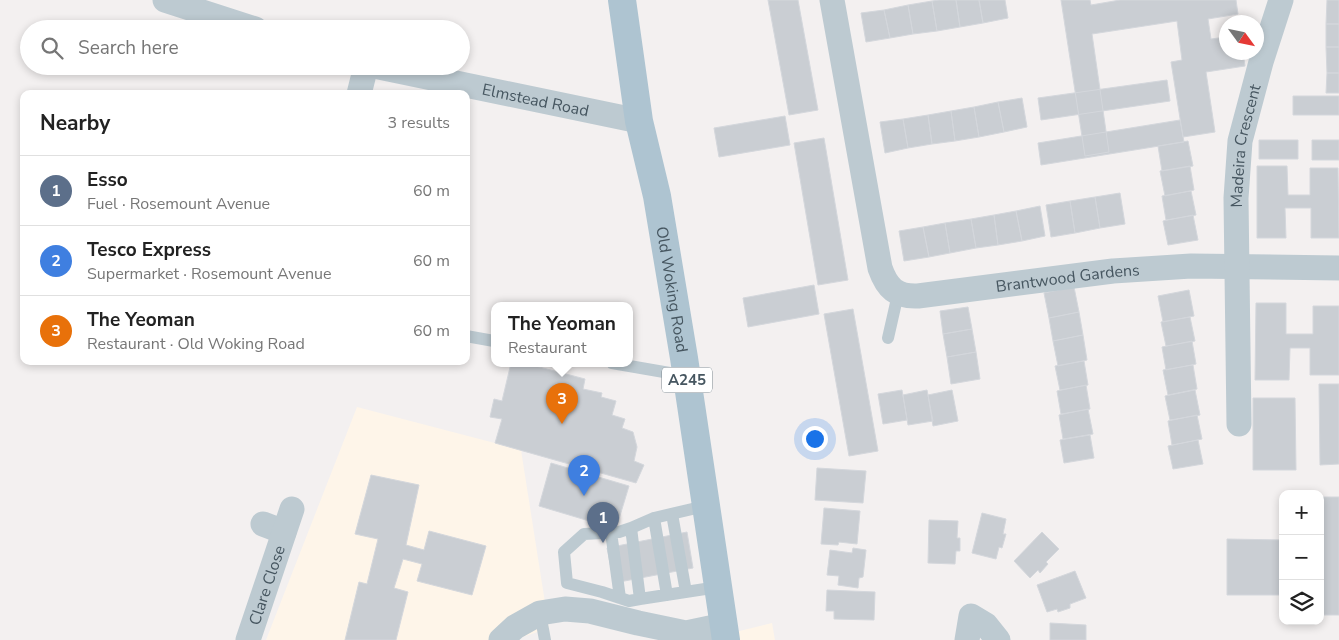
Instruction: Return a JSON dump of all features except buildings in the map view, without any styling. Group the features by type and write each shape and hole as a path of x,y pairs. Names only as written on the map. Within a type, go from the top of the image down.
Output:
{"main road":[{"name":"Old Woking Road","path":"622,0 639,121 657,196 687,376 725,633"}],"street":[{"path":"165,0 226,20"},
{"path":"832,0 880,268 884,280 898,294"},
{"name":"Madeira Crescent","path":"1238,266 1236,198 1240,141 1261,62 1281,0"},
{"path":"360,90 364,75"},
{"name":"Elmstead Road","path":"417,75 639,121"},
{"name":"Brantwood Gardens","path":"898,294 918,296 1113,271 1191,266 1339,268"},
{"path":"1238,266 1239,424"},
{"name":"Clare Close","path":"248,640 279,521"},
{"path":"501,640 515,627 540,613 566,609 590,610 638,624 686,633 725,633"},
{"path":"967,640 971,616 986,625 998,640"}],"lane":[{"path":"888,338 898,294"},
{"path":"470,337 491,340"},
{"path":"633,367 687,376"},
{"path":"705,506 654,518 619,532 584,534 564,552 567,583 629,601 718,587"},
{"path":"672,514 686,592"},
{"path":"654,518 667,595"},
{"path":"631,528 640,599"},
{"path":"611,532 620,598"},
{"path":"540,613 545,640"}],"shaded area":[{"path":"357,407 521,450 549,628 514,640 266,640"},
{"path":"772,623 775,640 703,640"}],"place":[{"name":"The Yeoman","path":"562,424"},
{"name":"Tesco Express","path":"584,496"},
{"name":"Esso","path":"603,543"}]}
